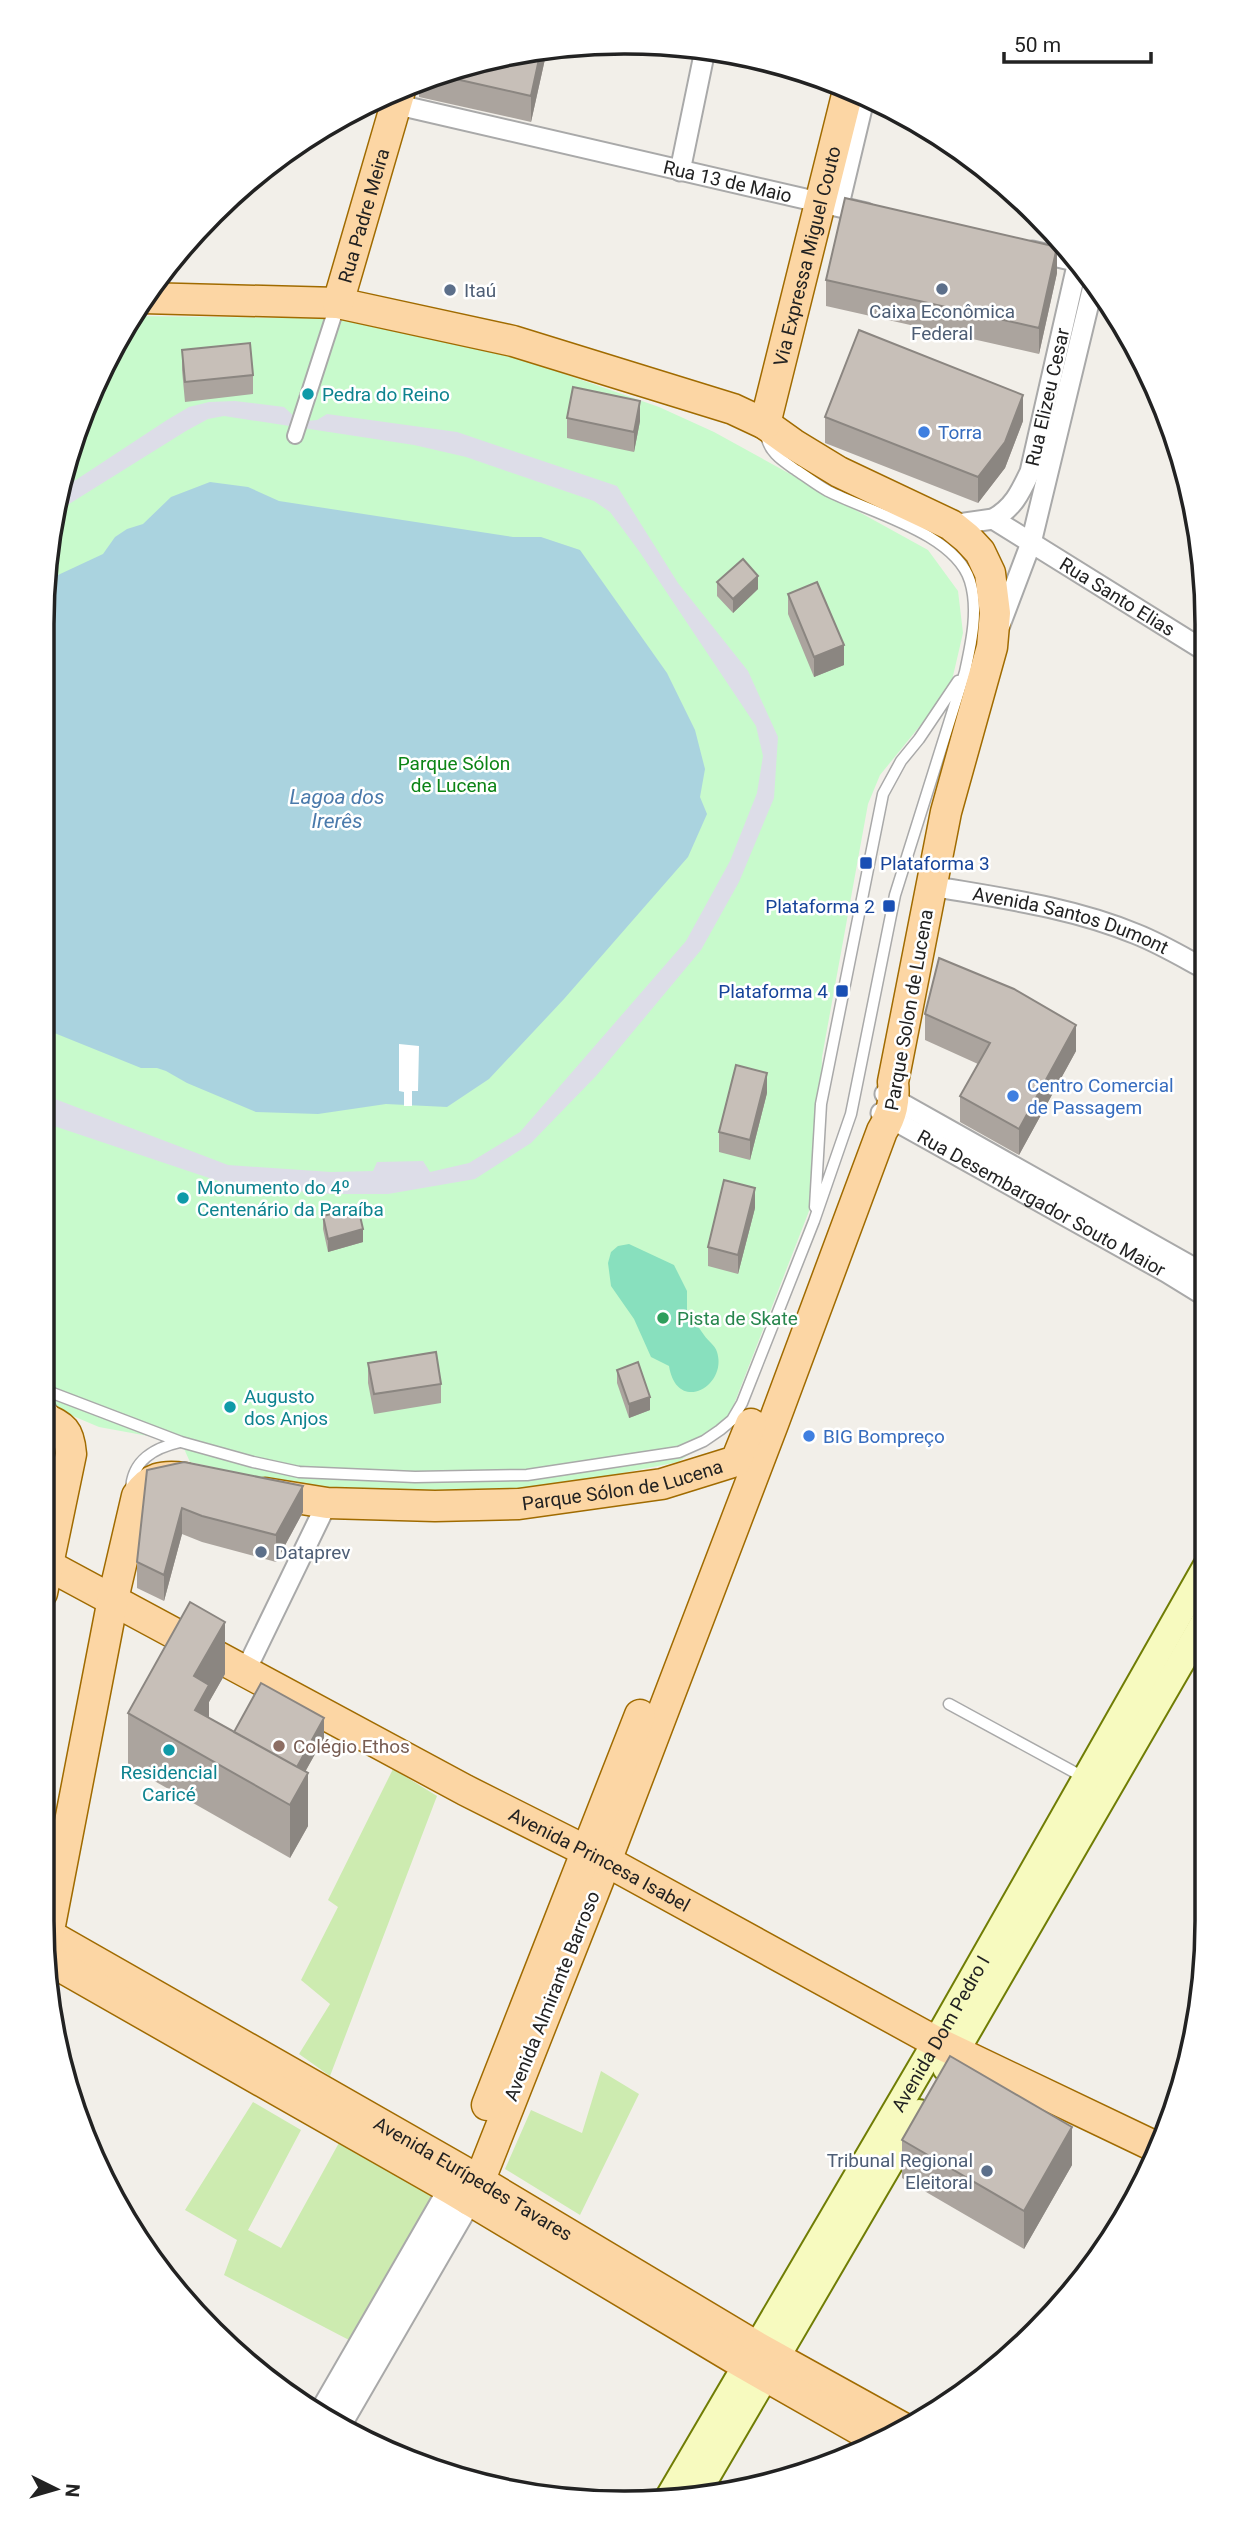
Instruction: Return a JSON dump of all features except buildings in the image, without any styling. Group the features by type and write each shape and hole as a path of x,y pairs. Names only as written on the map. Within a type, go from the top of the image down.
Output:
{"main road":[{"name":"Via Expressa Miguel Couto","path":"765,424 823,203 846,99"},
{"name":"Rua Padre Meira","path":"338,303 389,106"},
{"path":"157,298 338,303 513,341 701,397 765,424 839,471 951,526 967,538 980,552 990,573 995,614 992,647"},
{"name":"Parque Solon de Lucena","path":"888,1101 946,813 992,647"},
{"name":"Parque Sólon de Lucena","path":"54,1907 113,1599 137,1496 145,1485 156,1478 171,1476 327,1503 435,1506 519,1504 662,1484 746,1464 888,1101"},
{"path":"54,1423 67,1431 71,1454 54,1530"},
{"name":"Avenida Almirante Barroso","path":"465,2185 596,1856 710,1536 746,1464"},
{"name":"Avenida Princesa Isabel","path":"54,1578 113,1599 465,1790 596,1856 946,2047 1149,2144"},
{"name":"Avenida Dom Pedro I","path":"946,2047 1085,1779 1195,1586"},
{"name":"Avenida Dom Pedro I","path":"675,2489 761,2361 946,2047 1195,1637"},
{"name":"Avenida Eurípedes Tavares","path":"55,1948 465,2185 761,2361 871,2435"},
{"name":"Avenida Dom Pedro I","path":"700,2486 761,2361"},
{"name":"Avenida Eurípedes Tavares","path":"761,2361 893,2423"}],"street":[{"path":"680,171 703,60"},
{"path":"823,203 834,95"},
{"name":"Rua 13 de Maio","path":"402,100 680,171 880,216"},
{"path":"823,203 863,107"},
{"path":"1012,246 1061,258"},
{"name":"Rua Elizeu Cesar","path":"993,519 1007,512 1018,498 1030,472 1075,275"},
{"name":"Rua Elizeu Cesar","path":"1031,543 1091,296"},
{"path":"295,436 338,303"},
{"path":"951,526 993,519 1031,543"},
{"name":"Parque Solon de Lucena","path":"992,647 1031,543"},
{"name":"Rua Santo Elias","path":"1031,543 1195,645"},
{"name":"Avenida Santos Dumont","path":"931,886 1043,906 1094,920 1137,934 1195,964"},
{"name":"Rua Desembargador Souto Maior","path":"888,1101 1004,1171 1171,1265 1195,1287"},
{"name":"Rua Desembargador Souto Maior","path":"1171,1265 1195,1271"},
{"path":"245,1672 327,1503"},
{"name":"Avenida Almirante Barroso","path":"326,2406 465,2185"},
{"name":"Avenida Almirante Barroso","path":"344,2416 465,2185"}],"lane":[{"path":"54,1393 181,1442 299,1472 415,1476 527,1475 678,1452 704,1441 733,1420 814,1221 851,1114 895,895 965,672 974,608 970,580 953,554 919,532 827,490 782,461 767,440 765,424"},
{"path":"814,1221 821,1104 883,794 901,761 965,672"},
{"path":"130,1527 131,1481 139,1464 153,1450 181,1442"},
{"path":"949,1704 1085,1779"}],"green space":[{"name":"Parque Sólon de Lucena","path":"145,316 366,319 490,348 659,407 714,432 928,550 958,591 963,633 950,689 880,775 868,804 822,1057 818,1188 724,1430 678,1462 522,1493 411,1496 300,1486 190,1462 181,1442 99,1427 54,1408 55,587 65,513 85,441 113,372"},
{"name":"Pista de Skate","path":"629,1244 674,1265 687,1291 687,1314 717,1352 715,1375 709,1384 700,1390 691,1392 681,1389 674,1381 669,1366 651,1357 634,1319 611,1286 608,1263 611,1252 618,1246"},
{"path":"393,1769 437,1796 330,2076 299,2054 330,2004 301,1980 338,1907 328,1900"},
{"path":"601,2071 639,2094 580,2215 505,2169 531,2110 582,2133"},
{"path":"253,2102 301,2130 248,2230 281,2248 340,2141 437,2195 349,2340 224,2275 237,2240 185,2210"}],"shaded area":[{"path":"235,401 284,407 297,419 306,421 317,420 327,414 457,432 617,486 678,583 748,671 778,737 774,798 739,882 701,950 596,1076 531,1143 475,1179 388,1194 332,1194 233,1186 54,1126 54,1099 228,1165 331,1172 373,1171 377,1162 423,1161 430,1172 469,1163 520,1132 686,941 730,861 757,793 763,756 756,726 610,512 594,501 466,457 414,445 224,416 208,419 186,431 67,505 73,482 189,407 209,402"}],"water":[{"name":"Lagoa dos Irerês","path":"210,482 248,487 279,501 513,537 541,537 580,550 667,673 695,730 705,769 700,797 707,814 688,857 564,999 489,1079 447,1107 386,1104 318,1114 256,1112 187,1083 166,1071 141,1068 54,1033 56,577 103,554 115,537 127,529 143,524 171,497"}],"pier":[{"path":"399,1044 419,1046 418,1091 412,1091 412,1106 404,1106 404,1092 399,1091"}],"place":[{"name":"Caixa Econômica Federal","path":"942,289"},
{"name":"Itaú","path":"450,290"},
{"name":"Pedra do Reino","path":"308,394"},
{"name":"Torra","path":"924,432"},
{"name":"Plataforma 3","path":"866,863"},
{"name":"Plataforma 2","path":"889,906"},
{"name":"Plataforma 4","path":"842,991"},
{"name":"Centro Comercial de Passagem","path":"1013,1096"},
{"name":"Monumento do 4º Centenário da Paraíba","path":"183,1198"},
{"name":"Pista de Skate","path":"663,1318"},
{"name":"Augusto dos Anjos","path":"230,1407"},
{"name":"BIG Bompreço","path":"809,1436"},
{"name":"Dataprev","path":"261,1552"},
{"name":"Colégio Ethos","path":"279,1746"},
{"name":"Residencial Caricé","path":"169,1750"},
{"name":"Tribunal Regional Eleitoral","path":"987,2171"}]}
